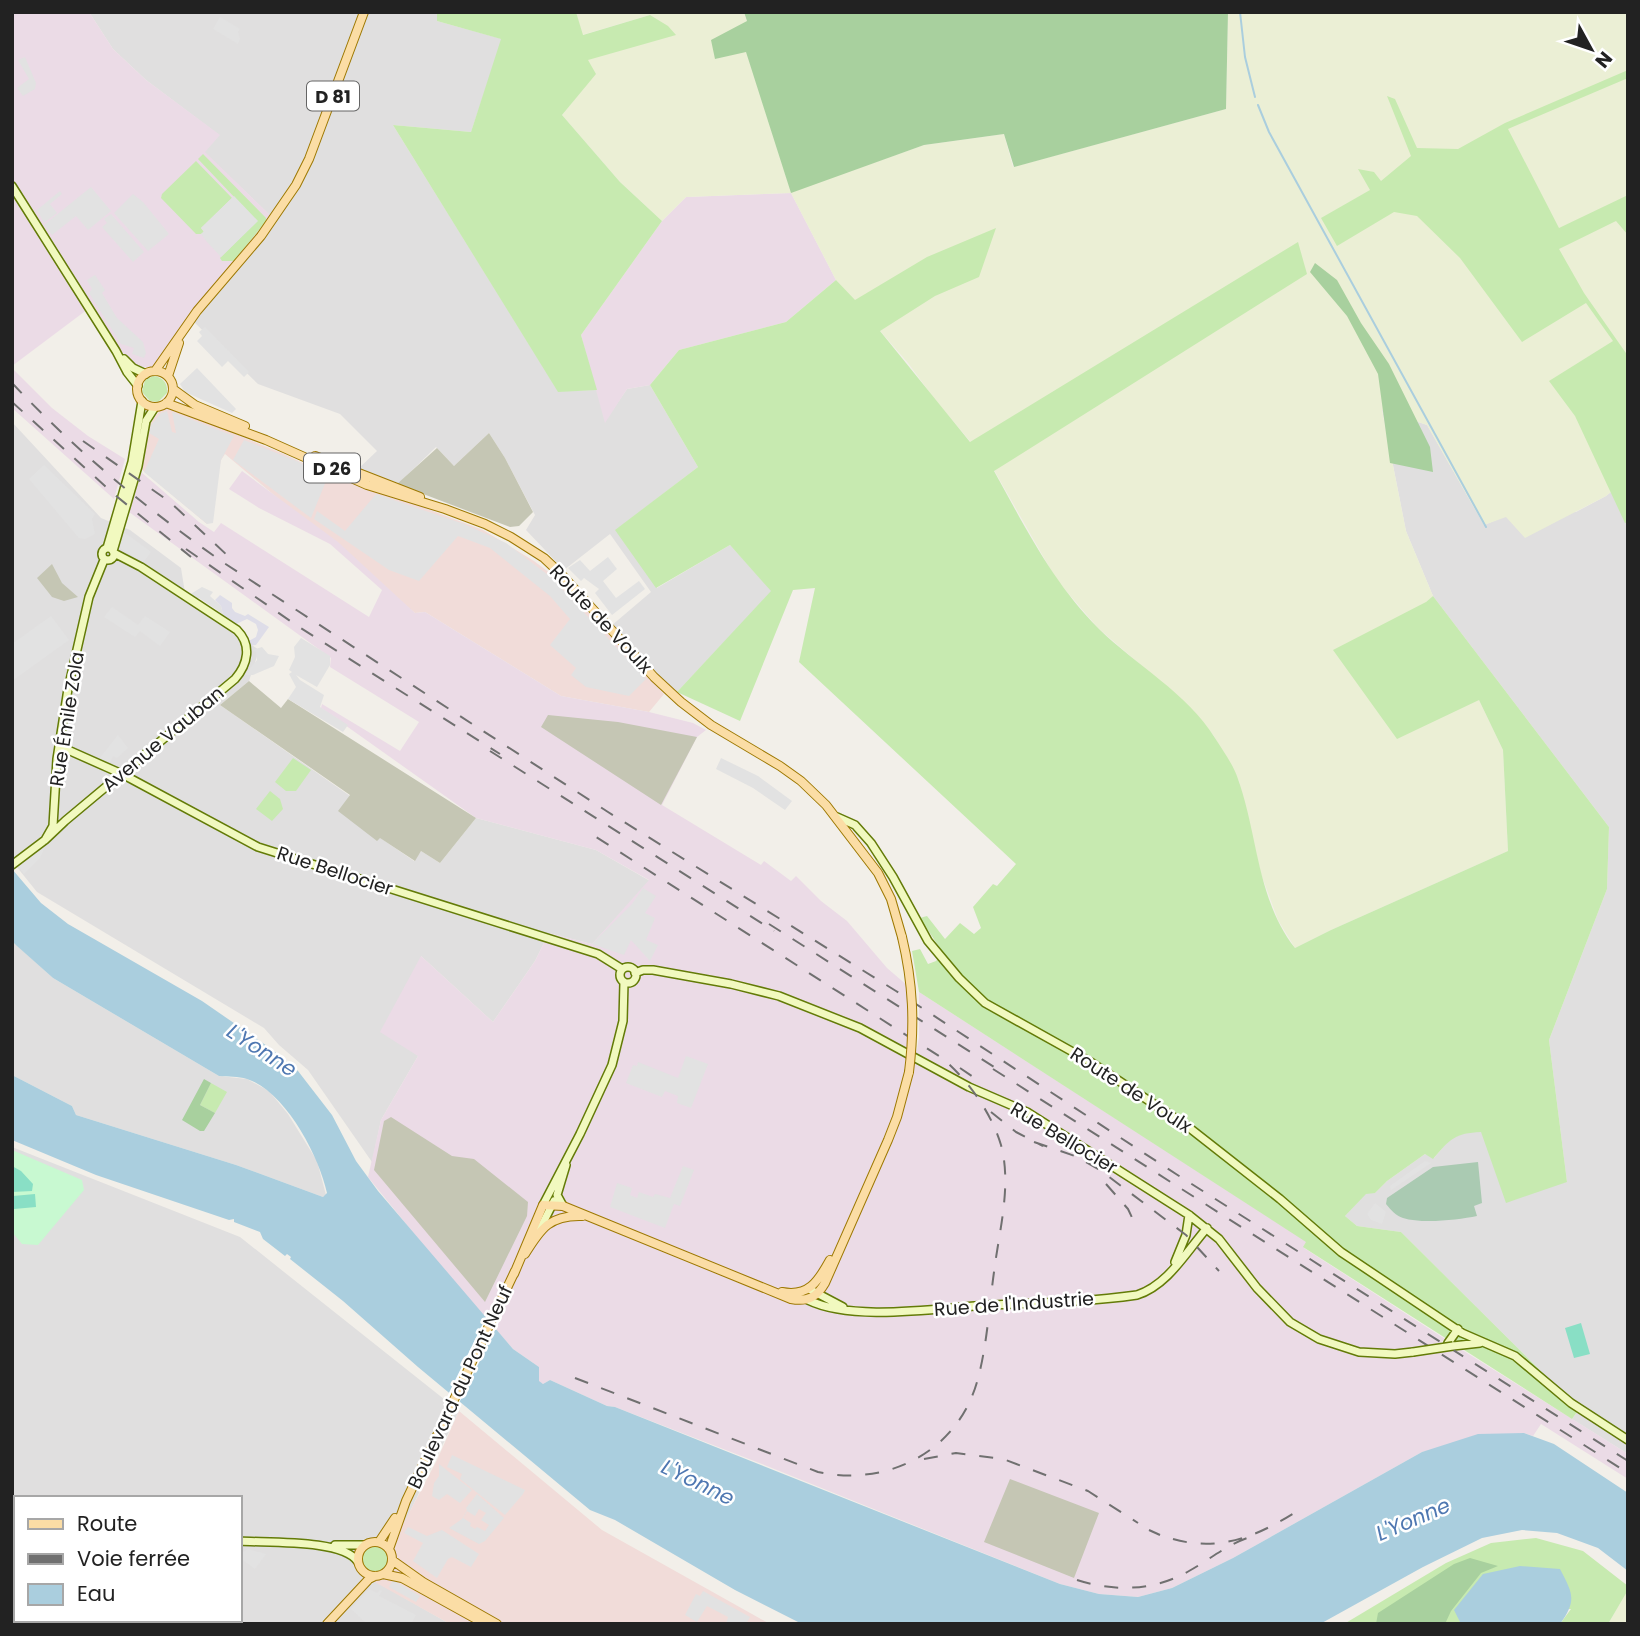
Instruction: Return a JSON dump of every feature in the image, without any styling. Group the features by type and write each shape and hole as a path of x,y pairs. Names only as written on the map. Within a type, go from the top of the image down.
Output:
{"main road":[{"name":"D 81","path":"151,373 197,311 261,236 299,179 342,75 364,12"},
{"path":"12,186 138,386 138,395 142,401 155,407"},
{"name":"D 81","path":"168,376 182,333"},
{"path":"111,550 138,466 146,421 155,407 171,398 173,389 168,376 130,366 116,351"},
{"path":"138,386 151,373"},
{"name":"Route de Voulx","path":"173,389 195,405 511,537 544,558 654,677 681,702 711,725 801,781 837,817 855,825 889,869 928,941 981,999 998,1012 1089,1061 1187,1126 1280,1199 1341,1252 1460,1331"},
{"path":"111,550 118,510 136,443 142,401"},
{"name":"Route de Voulx","path":"166,403 266,440 367,485 445,509"},
{"name":"Rue Émile Zola","path":"45,840 51,830 54,816 59,746 68,689 89,597 104,560 101,553 111,550"},
{"name":"Avenue Vauban","path":"45,840 235,679 246,660 247,648 241,634 229,624 111,550"},
{"name":"Rue Bellocier","path":"59,746 122,774 258,847 598,954 622,969"},
{"path":"54,816 65,821"},
{"path":"813,1297 825,1283 897,1117 909,1072 913,1041 913,993 891,899 878,873 837,817"},
{"path":"13,865 45,840"},
{"path":"630,967 635,973 633,980 624,982 620,976 622,969 630,967"},
{"name":"Rue Bellocier","path":"635,973 653,970 757,990 788,999 860,1028 958,1081 1027,1112 1207,1228 1223,1243 1267,1300 1290,1322 1320,1339 1359,1352 1395,1354 1448,1345 1483,1343"},
{"name":"Boulevard du Pont Neuf","path":"514,1274 543,1205 612,1065 623,1021 624,982"},
{"name":"Boulevard du Pont Neuf","path":"406,1501 498,1305 553,1205 566,1161"},
{"path":"557,1195 563,1206"},
{"path":"543,1205 563,1206 775,1291 813,1297 846,1309"},
{"path":"1172,1270 1186,1235 1189,1215"},
{"name":"Boulevard du Pont Neuf","path":"537,1234 549,1223 565,1216 589,1217"},
{"path":"813,1297 853,1217"},
{"name":"Rue de l'Industrie","path":"813,1297 834,1309 890,1312 1124,1297 1153,1289 1207,1228"},
{"path":"825,1283 831,1302"},
{"path":"1448,1345 1460,1331"},
{"name":"D 26","path":"1460,1331 1515,1356 1571,1403 1628,1440"},
{"path":"242,1541 365,1545 379,1542 406,1501"},
{"path":"388,1549 406,1501"},
{"path":"379,1542 388,1549 392,1560 423,1582 497,1624"},
{"path":"293,1544 338,1549 354,1556 360,1566 379,1575 402,1578 485,1624"},
{"path":"349,1600 359,1581 359,1553 365,1545"},
{"path":"327,1624 369,1579 390,1567 392,1560"}],"shaded area":[{"path":"12,12 89,12 113,49 146,80 220,135 205,152 275,220 155,368 133,366 88,309 12,366"},
{"path":"89,12 437,12 437,21 502,39 471,132 393,125 558,391 597,390 605,421 627,389 650,385 698,467 616,530 657,588 730,545 772,591 677,692 637,657 611,626 651,592 610,534 564,570 526,530 535,515 489,433 454,466 436,447 397,485 357,470 377,451 340,414 258,384 194,322 275,220 204,152 219,135 146,80 113,49"},
{"path":"576,12 744,12 747,21 715,59 746,51 791,192 924,145 1004,134 1013,167 1226,109 1228,12 1628,12 1628,478 1606,496 1525,538 1506,517 1484,525 1427,425 1382,410 1406,531 1433,596 1426,602 1503,750 1508,851 1295,948 1278,920 1261,874 1239,781 1214,736 1187,705 1098,628 1056,579 994,470 908,363 836,280 791,193 686,197 662,221 620,182 562,115 595,74 587,60 605,53 650,15 582,35"},
{"path":"220,17 240,29 238,44 213,29"},
{"path":"25,57 36,83 35,89 23,96 17,88 29,79 18,60"},
{"path":"91,187 111,211 88,230 76,216 52,235 44,225"},
{"path":"60,191 62,194 50,204 57,213 44,223 37,210"},
{"path":"791,193 836,280 786,322 679,350 650,385 627,389 605,423 581,335 662,221 686,197"},
{"path":"133,194 169,234 148,251 114,213"},
{"path":"234,196 258,221 221,257 201,234 204,231 201,228"},
{"path":"111,214 144,252 133,262 102,227 107,223 104,219"},
{"path":"95,275 117,318 143,342 146,353 144,358 132,354 134,348 121,344 89,293 92,289 87,280"},
{"path":"205,327 249,372 244,377 228,361 222,367 197,341 202,336 199,332"},
{"path":"12,368 52,408 88,436 125,459 114,499 12,408"},
{"path":"197,368 236,409 232,413 185,392 180,384"},
{"path":"171,408 284,454 325,474 483,530 558,579 664,694 649,712 561,696 425,612 415,613 225,454 221,460 207,524 140,468 149,425 161,409"},
{"path":"1382,409 1427,425 1484,525 1506,516 1576,512 1606,496 1628,478 1628,1454 1572,1419 1579,1409 1401,1232 1357,1226 1345,1216 1366,1193 1375,1193 1425,1154 1434,1158 1449,1140 1463,1132 1481,1131 1567,1182 1549,1040 1607,889 1609,827 1433,596 1406,531"},
{"path":"167,411 172,432 176,433 172,412 234,436 221,460 213,523 207,524 144,472 159,439 149,433 151,425 161,413"},
{"path":"12,422 101,518 130,530 181,568 186,599 259,650 249,681 220,705 350,796 377,840 379,837 414,861 421,851 440,863 476,818 596,850 650,881 592,944 549,933 535,961 493,1022 421,956 418,1056 381,1120 372,1162 308,1070 264,1028 37,892 12,861"},
{"path":"489,433 533,512 519,526 510,527 397,484 437,448 454,466"},
{"path":"244,440 299,462 326,481 311,518 233,460"},
{"path":"44,465 95,514 92,519 95,534 85,539 79,538 29,479"},
{"path":"242,471 338,542 415,613 425,612 561,696 649,712 693,723 706,730 697,737 662,805 761,865 764,861 791,881 796,876 821,901 847,921 887,968 908,986 908,1043 917,1050 919,992 1307,1242 1304,1248 1445,1339 1440,1343 1414,1348 1429,1353 1459,1348 1628,1454 1628,1479 1541,1424 1533,1436 1524,1433 1422,1452 1233,1558 1172,1588 1138,1597 1099,1594 1060,1584 762,1464 607,1406 550,1380 543,1384 539,1382 539,1367 513,1349 441,1267 368,1177 381,1120 418,1056 380,1032 421,956 493,1022 535,961 549,933 592,944 649,880 596,850 476,818 321,708 322,704 400,751 419,722 330,667 331,658 129,512 141,472 214,532 221,523 369,617 382,590 330,544 259,508 229,489"},
{"path":"376,494 464,524 506,543 552,578 646,679 629,696 586,687 571,675 576,668 550,645 570,619 550,596 490,548 458,536 419,581 389,570 314,519 317,511 345,531"},
{"path":"124,532 151,552 143,563 120,548"},
{"path":"608,557 617,569 603,581 616,598 639,581 645,589 612,615 595,593 599,589 584,578 581,581 568,568 580,560 590,571"},
{"path":"52,564 62,583 78,597 64,601 52,597 37,578"},
{"path":"202,587 213,592 210,596 221,606 224,618 220,612 199,598 189,595"},
{"path":"220,595 232,603 235,612 245,616 248,614 269,627 256,645 248,646 247,642 256,637 256,624 247,619 234,625 224,618 221,606 215,600"},
{"path":"112,607 138,625 145,616 170,632 160,646 140,631 135,637 104,617"},
{"path":"51,616 69,640 12,681 12,644"},
{"path":"301,638 330,656 330,665 317,687 296,675 324,695 320,707 348,725 343,732 288,699 296,687 289,670 295,657 294,647"},
{"path":"262,647 268,654 279,656 274,666 253,675 244,675 257,660 256,652 252,650"},
{"path":"249,681 281,708 288,699 476,818 440,863 421,851 415,861 380,838 377,841 338,811 350,795 220,705"},
{"path":"548,715 618,722 697,737 661,805 541,727"},
{"path":"118,735 128,748 117,758 113,756 110,763 99,759"},
{"path":"721,758 758,776 792,801 785,810 753,788 716,769"},
{"path":"48,840 40,858 24,874 18,866"},
{"path":"643,888 656,896 645,913 655,918 646,940 658,945 650,961 631,940 624,955 592,944 632,904"},
{"path":"12,941 53,978 219,1076 247,1079 269,1091 288,1114 317,1161 326,1195 323,1197 236,1165 76,1115 72,1106 12,1075"},
{"path":"686,1056 708,1064 691,1108 677,1103 678,1096 665,1091 662,1097 626,1083 633,1065 637,1066 638,1062 678,1078"},
{"path":"391,1117 452,1156 474,1159 528,1202 527,1216 485,1302 374,1170 384,1121"},
{"path":"12,1147 240,1237 459,1411 398,1536 373,1580 450,1624 12,1624"},
{"path":"1425,1161 1431,1163 1391,1190 1390,1186"},
{"path":"683,1166 694,1170 680,1206 674,1204 665,1228 610,1207 617,1183 632,1188 630,1195 637,1198 639,1192 653,1197 655,1194 670,1198"},
{"path":"1375,1203 1386,1212 1382,1224 1371,1220 1367,1214"},
{"path":"459,1411 602,1530 770,1624 450,1624 373,1581 437,1460"},
{"path":"452,1455 525,1490 523,1494 505,1515 460,1479 462,1474 447,1467"},
{"path":"439,1464 472,1490 460,1503 447,1494 439,1500 432,1496 434,1483 439,1476"},
{"path":"1010,1479 1099,1513 1074,1578 984,1542"},
{"path":"477,1494 504,1518 485,1541 479,1544 449,1528 462,1519 466,1508","holes":["479,1509 486,1513 481,1520 489,1525 485,1531 477,1527 475,1529 463,1518 467,1511 475,1516"]},
{"path":"408,1527 427,1536 442,1530 479,1554 471,1567 452,1557 448,1559 437,1578 413,1561 423,1543 404,1533"},
{"path":"248,1549 266,1554 255,1569 242,1559 242,1553"},
{"path":"393,1580 420,1596 416,1602 389,1587"},
{"path":"369,1589 377,1593 382,1591 379,1596 416,1615 411,1624 367,1624 351,1609"},
{"path":"1628,1590 1628,1624 1608,1624"},
{"path":"703,1591 750,1617 746,1624 726,1624 728,1617 707,1606 697,1622 685,1615 696,1594 700,1596"}],"green space":[{"path":"437,12 576,12 583,35 650,15 668,26 676,35 588,60 596,74 562,115 620,182 662,221 581,335 597,390 558,392 393,125 471,132 501,39 437,21"},
{"path":"744,12 1228,12 1226,109 1014,167 1004,134 924,145 791,193 746,52 715,59 711,40 747,21"},
{"path":"1628,70 1628,78 1508,129 1559,228 1628,195 1628,235 1616,221 1559,249 1584,293 1628,356 1628,522 1625,523 1575,416 1549,381 1613,341 1586,303 1522,342 1460,258 1417,216 1394,212 1337,246 1321,218 1370,190 1358,169 1374,172 1381,181 1411,156 1387,96 1395,99 1417,148 1458,149 1505,123"},
{"path":"203,154 266,218 234,261 222,261 220,258 257,221 198,159"},
{"path":"196,161 232,198 201,228 204,232 201,234 196,234 161,198"},
{"path":"996,228 979,277 935,296 880,331 970,442 1298,242 1307,274 994,471 1041,554 1068,593 1099,629 1190,707 1224,753 1236,773 1245,800 1273,909 1295,948 1508,851 1503,750 1479,700 1397,739 1333,650 1433,596 1609,827 1607,889 1549,1040 1567,1182 1506,1203 1481,1132 1465,1134 1454,1138 1433,1159 1425,1154 1375,1193 1366,1194 1345,1216 1357,1226 1401,1232 1579,1409 1572,1419 1303,1247 1306,1242 919,992 912,951 920,949 928,964 936,961 943,953 920,918 927,916 945,939 960,923 974,934 981,928 973,907 993,884 997,886 1016,864 799,662 815,588 793,590 740,721 677,692 771,591 730,545 656,588 615,530 698,467 650,385 679,350 786,322 836,280 855,300 927,257"},
{"path":"1315,263 1337,280 1361,323 1389,364 1430,447 1433,472 1390,463 1378,374 1347,316 1310,272"},
{"path":"153,376 162,379 167,386 167,393 158,402 150,401 142,392 145,380"},
{"path":"293,758 311,770 296,791 286,791 275,782"},
{"path":"270,791 280,799 283,809 272,821 256,809"},
{"path":"204,1079 211,1083 200,1105 215,1113 204,1131 200,1131 182,1120"},
{"path":"211,1083 227,1092 215,1113 200,1105"},
{"path":"12,1150 82,1180 84,1190 38,1245 22,1244 12,1232"},
{"path":"1478,1162 1482,1203 1474,1206 1477,1216 1440,1221 1411,1220 1398,1216 1386,1204 1387,1198 1433,1167"},
{"path":"12,1166 33,1184 32,1191 12,1192"},
{"path":"35,1194 36,1207 14,1209 13,1196"},
{"path":"1581,1323 1590,1354 1574,1358 1565,1328"},
{"path":"1536,1538 1583,1551 1628,1586 1608,1624 1560,1624 1571,1609 1455,1609 1461,1624 1344,1624 1446,1563 1491,1543"},
{"path":"375,1546 385,1549 388,1559 385,1569 375,1572 365,1569 362,1559 365,1549"},
{"path":"1470,1558 1498,1566 1481,1573 1451,1611 1445,1624 1376,1624 1378,1613 1454,1564"}],"water":[{"name":"L'Yonne","path":"12,869 41,903 68,924 202,1001 298,1071 332,1115 356,1161 378,1191 513,1349 539,1367 539,1381 543,1384 550,1380 607,1406 1060,1584 1099,1594 1138,1597 1172,1588 1233,1558 1422,1452 1478,1434 1524,1433 1554,1444 1628,1493 1628,1571 1598,1548 1557,1533 1522,1530 1482,1538 1320,1624 802,1624 735,1590 615,1520 590,1510 290,1259 291,1257 287,1254 285,1256 263,1239 260,1232 234,1222 234,1219 229,1220 96,1175 12,1140 12,1075 72,1106 76,1115 236,1165 323,1197 327,1193 316,1161 298,1127 287,1111 261,1086 244,1078 219,1076 53,978 12,941"},
{"path":"1520,1566 1560,1569 1570,1591 1571,1603 1560,1624 1461,1624 1454,1610 1483,1574"}],"pier":[{"path":"494,1301 505,1310 454,1413 443,1405"}],"waterway":[{"path":"1240,12 1245,57 1255,97"},
{"path":"1258,105 1269,132 1486,527"}],"railway":[{"path":"12,383 114,479 224,563 608,812 896,991 1176,1174 1628,1461"},
{"path":"12,402 115,495 191,557"},
{"path":"83,441 170,502 228,556"},
{"path":"186,549 299,627 500,754"},
{"path":"490,751 774,931"},
{"path":"575,1378 818,1472 844,1475 893,1469 916,1459 936,1445 953,1428 967,1407 977,1382 985,1341 1005,1192 1004,1161 997,1133 969,1086 942,1058 593,835"},
{"path":"769,924 1002,1072"},
{"path":"960,1068 982,1083"},
{"path":"993,1069 1628,1473"},
{"path":"991,1112 1016,1132 1043,1146"},
{"path":"1034,1142 1075,1156 1100,1170 1186,1235 1219,1271"},
{"path":"1106,1184 1128,1209 1136,1226"},
{"path":"924,1459 956,1453 1003,1459 1088,1491 1138,1523"},
{"path":"1173,1539 1208,1544 1225,1542 1257,1533 1302,1508"},
{"path":"1149,1530 1160,1535"},
{"path":"1077,1580 1120,1588 1162,1583 1176,1578 1247,1538"}]}
